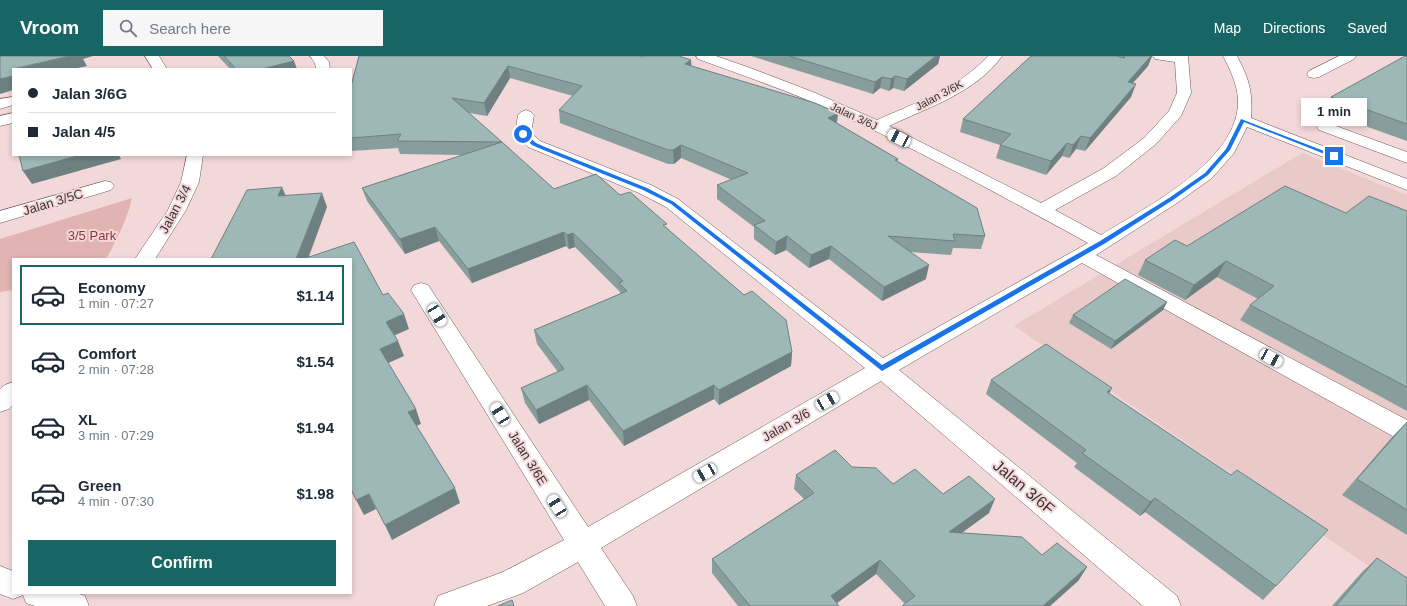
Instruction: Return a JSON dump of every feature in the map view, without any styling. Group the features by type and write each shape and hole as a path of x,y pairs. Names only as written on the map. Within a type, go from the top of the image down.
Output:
{"street":[{"path":"317,56 322,62 323,68"},
{"name":"Jalan 3/6J","path":"703,56 813,97 877,126 1102,243"},
{"name":"Jalan 3/6K","path":"877,126 947,92 972,77 991,62 995,56"},
{"path":"1041,210 1110,172 1150,141 1176,113 1184,93 1182,57 1160,56"},
{"name":"Jalan 3/6","path":"449,606 512,583 582,545 882,369 1082,255 1171,199 1206,174 1228,150 1243,120 1245,99 1239,74 1230,56"},
{"path":"1314,74 1349,56"},
{"path":"147,68 157,64"},
{"path":"0,104 12,101"},
{"name":"Jalan 3/6F","path":"526,116 522,130 523,134 528,139 543,148 645,189 672,203 882,369 1166,606"},
{"path":"0,121 12,118"},
{"path":"1243,120 1407,185"},
{"path":"1325,127 1407,158"},
{"name":"Jalan 3/4","path":"146,258 177,210 190,182 195,156"},
{"name":"Jalan 3/5C","path":"0,217 105,186"},
{"path":"1082,255 1407,432"},
{"name":"Jalan 3/6E","path":"421,290 622,606"},
{"path":"0,403 12,393"},
{"path":"0,580 12,585"},
{"path":"40,594 74,606"}],"shaded area":[{"path":"1302,153 1407,195 1407,592 1014,326"}],"green space":[{"name":"3/5 Park","path":"132,198 118,237 107,258 12,258 12,290 0,292 0,239"}],"building":[{"path":"0,56 70,56 12,68 12,76 0,79"},
{"path":"224,56 289,56 294,61 266,68 235,68"},
{"path":"359,56 679,56 691,60 685,64 815,103 838,113 828,118 898,159 895,160 977,208 985,236 953,234 955,241 888,236 929,265 884,287 831,246 811,255 787,236 776,242 754,225 765,221 717,185 748,173 681,145 673,150 668,150 559,110 582,86 508,66 484,103 452,98 502,142 397,141 401,134 352,138 352,82"},
{"path":"789,56 936,56 907,79 895,76 891,79 882,77 875,82"},
{"path":"1031,56 1116,56 1125,58 1123,56 1151,56 1128,82 1136,84 1090,138 1081,136 1073,145 1067,143 1051,161 1000,145 1011,134 963,119"},
{"path":"1407,56 1407,124 1331,97"},
{"path":"502,142 554,189 596,174 620,195 630,192 667,224 663,225 744,295 752,291 786,320 792,352 719,390 714,385 623,431 587,385 536,410 521,388 564,369 534,330 627,291 619,283 623,281 573,233 567,235 564,232 468,269 435,227 400,239 362,188"},
{"path":"19,156 76,156 23,171"},
{"path":"1285,186 1346,213 1369,196 1407,211 1407,387 1250,305 1274,286 1226,261 1194,285 1145,260 1175,240 1187,246"},
{"path":"282,187 278,196 322,193 296,258 212,258 247,190"},
{"path":"354,242 383,295 388,293 404,314 386,322 398,341 380,349 416,409 408,412 455,488 385,525 369,494 356,500 352,491 352,258 306,258"},
{"path":"1125,279 1167,302 1115,341 1073,315"},
{"path":"1046,344 1112,388 1107,392 1231,475 1237,470 1328,530 1276,586 1155,498 1150,502 1082,453 1086,450 991,380"},
{"path":"1407,422 1407,510 1357,479"},
{"path":"835,450 852,467 876,468 893,484 915,469 943,494 969,476 995,499 949,532 1022,537 1042,555 1057,543 1087,567 1043,606 902,606 915,596 880,560 831,596 839,606 750,606 712,559 814,493 796,475"},
{"path":"1377,558 1407,578 1407,606 1336,606"},
{"path":"512,600 514,606 498,606"}],"route":[{"path":"523,134 534,144 645,189 672,203 882,369 1102,243 1171,199 1206,174 1228,150 1243,120 1334,156"}]}
